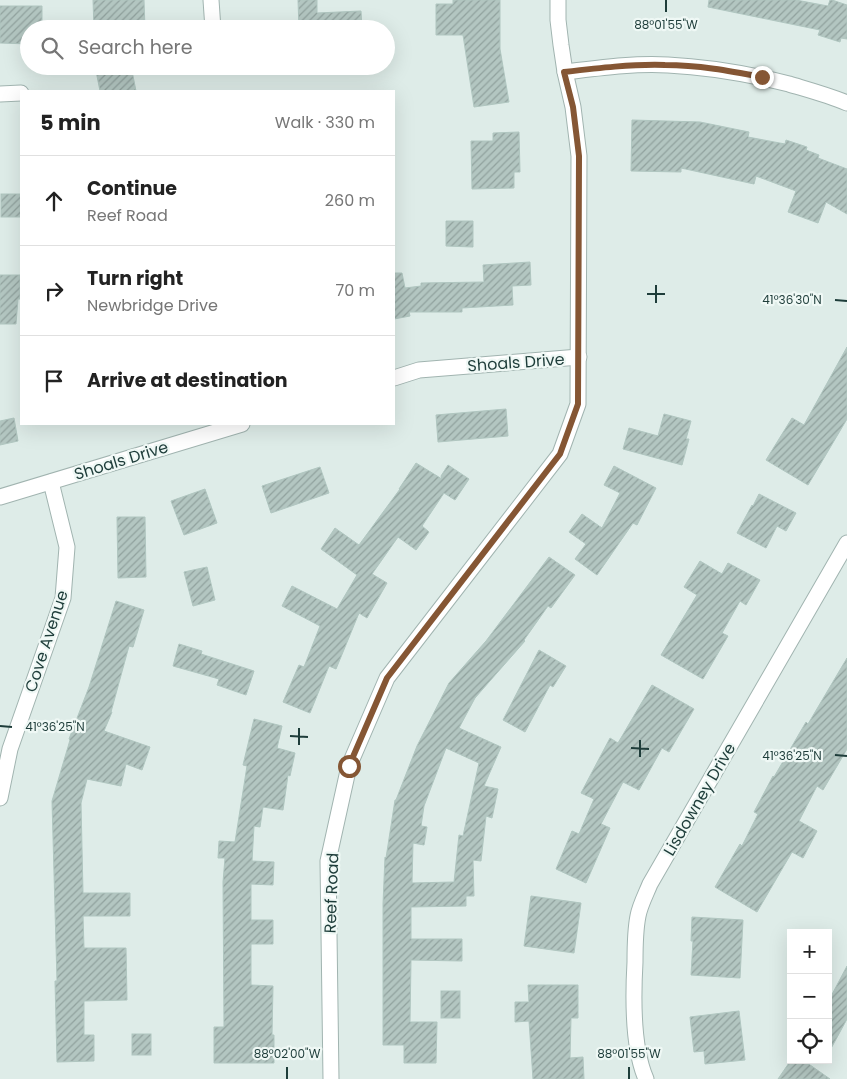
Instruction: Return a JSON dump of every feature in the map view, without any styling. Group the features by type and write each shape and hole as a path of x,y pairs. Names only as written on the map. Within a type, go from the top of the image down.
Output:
{"street":[{"path":"211,0 212,20"},
{"name":"Reef Road","path":"331,1079 328,861 349,766 387,678 560,454 578,404 579,156 573,107 564,72 560,45 558,0"},
{"path":"564,72 634,65 667,64 710,68 762,77 828,95 847,103"},
{"path":"0,94 20,93"},
{"name":"Shoals Drive","path":"395,378 419,370 579,358"},
{"name":"Shoals Drive","path":"0,497 239,425"},
{"name":"Cove Avenue","path":"0,798 10,749 63,598 68,547 51,482"},
{"name":"Lisdowney Drive","path":"646,1079 636,1033 634,981 638,915 650,884 847,543"}],"building":[{"path":"93,0 144,0 145,20 94,20"},
{"path":"298,0 317,0 317,13 361,11 362,20 299,20"},
{"path":"453,0 500,0 500,49 509,102 474,107 463,35 436,35 436,4 453,4"},
{"path":"709,0 796,0 828,6 830,0 832,0 847,5 847,39 841,38 840,42 818,35 820,30 708,7"},
{"path":"0,6 42,6 42,20 20,20 20,44 0,43"},
{"path":"97,75 133,75 136,90 100,90"},
{"path":"632,120 700,122 749,132 748,137 785,144 786,140 807,147 806,150 819,155 818,158 847,169 847,214 826,202 818,223 788,212 796,191 756,176 754,184 681,168 681,172 631,171"},
{"path":"519,132 520,172 514,172 514,188 472,189 471,141 493,141 493,133"},
{"path":"1,194 20,194 20,217 1,217"},
{"path":"446,221 473,221 473,247 446,246"},
{"path":"530,262 531,285 512,286 513,305 462,308 462,312 409,312 410,316 395,319 395,273 402,273 405,288 421,286 421,283 484,282 483,265"},
{"path":"0,275 20,275 20,299 18,299 16,324 0,324"},
{"path":"847,347 847,419 808,485 766,460 792,418 804,425"},
{"path":"506,409 508,436 438,442 436,415"},
{"path":"664,414 691,421 686,439 689,439 682,465 623,449 629,428 658,436"},
{"path":"14,418 18,441 0,445 0,421"},
{"path":"416,463 442,479 441,476 448,465 469,479 455,500 444,493 422,526 429,532 416,550 398,537 372,574 387,583 367,618 359,613 336,669 329,666 310,713 283,702 299,665 304,667 320,626 282,606 292,586 337,609 357,575 321,549 335,528 359,545 400,489"},
{"path":"614,466 656,488 637,525 633,523 597,575 575,559 586,544 569,532 582,514 602,528 620,493 604,485"},
{"path":"320,467 329,493 271,513 262,486"},
{"path":"205,489 217,523 184,535 171,501"},
{"path":"759,494 796,513 786,531 777,526 766,548 737,533"},
{"path":"117,517 145,517 146,577 118,578"},
{"path":"549,557 575,575 551,608 548,606 525,641 475,698 459,728 501,747 484,786 498,789 492,818 486,816 481,861 473,860 474,896 466,896 466,906 411,907 411,939 462,939 462,961 411,960 410,1022 437,1022 436,1063 404,1063 404,1045 383,1045 385,857 395,800 417,746 449,683 486,641","holes":["446,748 479,763 463,836 459,835 454,882 412,883 413,843 424,845 427,827 421,826 424,806"]},
{"path":"700,561 722,574 728,563 760,580 746,605 740,601 722,633 728,636 703,679 661,655 697,595 684,587"},
{"path":"207,567 215,600 193,606 184,572"},
{"path":"116,601 144,610 133,647 129,646 112,712 104,731 150,747 142,770 126,764 121,786 87,779 81,803 83,893 130,893 130,916 83,916 84,948 126,948 127,1000 84,1001 84,1035 94,1035 94,1061 57,1062 55,981 57,981 52,801 69,739 89,687"},
{"path":"179,644 202,651 201,654 254,671 246,695 217,685 219,679 173,666"},
{"path":"539,650 566,666 553,687 550,685 525,732 503,720"},
{"path":"847,658 847,749 823,790 817,786 799,821 817,831 803,858 792,852 757,912 715,887 740,844 742,846 758,814 754,812 773,776 806,722 808,724"},
{"path":"652,685 694,709 669,752 662,748 639,790 623,782 601,824 610,828 586,883 556,869 572,831 579,834 594,799 581,793 610,738 618,743"},
{"path":"254,719 282,726 277,748 295,753 290,776 288,775 283,810 263,807 260,827 254,826 252,861 274,862 273,885 251,884 251,920 273,920 273,944 251,944 251,985 273,986 272,1035 274,1035 274,1063 214,1063 214,1027 224,1027 223,882 225,858 218,858 219,841 235,842 247,766 243,765"},
{"path":"531,896 581,903 574,953 524,946"},
{"path":"692,917 743,920 740,978 691,975"},
{"path":"847,966 847,1019 832,1047 832,1019 832,994"},
{"path":"528,985 578,985 578,1018 571,1018 570,1058 583,1057 584,1079 533,1079 529,1021 515,1022 515,1002 529,1002"},
{"path":"441,991 460,991 460,1018 441,1018"},
{"path":"739,1011 745,1060 705,1064 704,1051 694,1052 690,1017"},
{"path":"132,1034 151,1034 151,1055 132,1055"},
{"path":"788,1064 809,1064 830,1079 778,1079"}],"route":[{"path":"349,766 387,678 560,454 578,404 579,156 573,107 564,72 604,67 667,64 710,68 762,77"}]}
